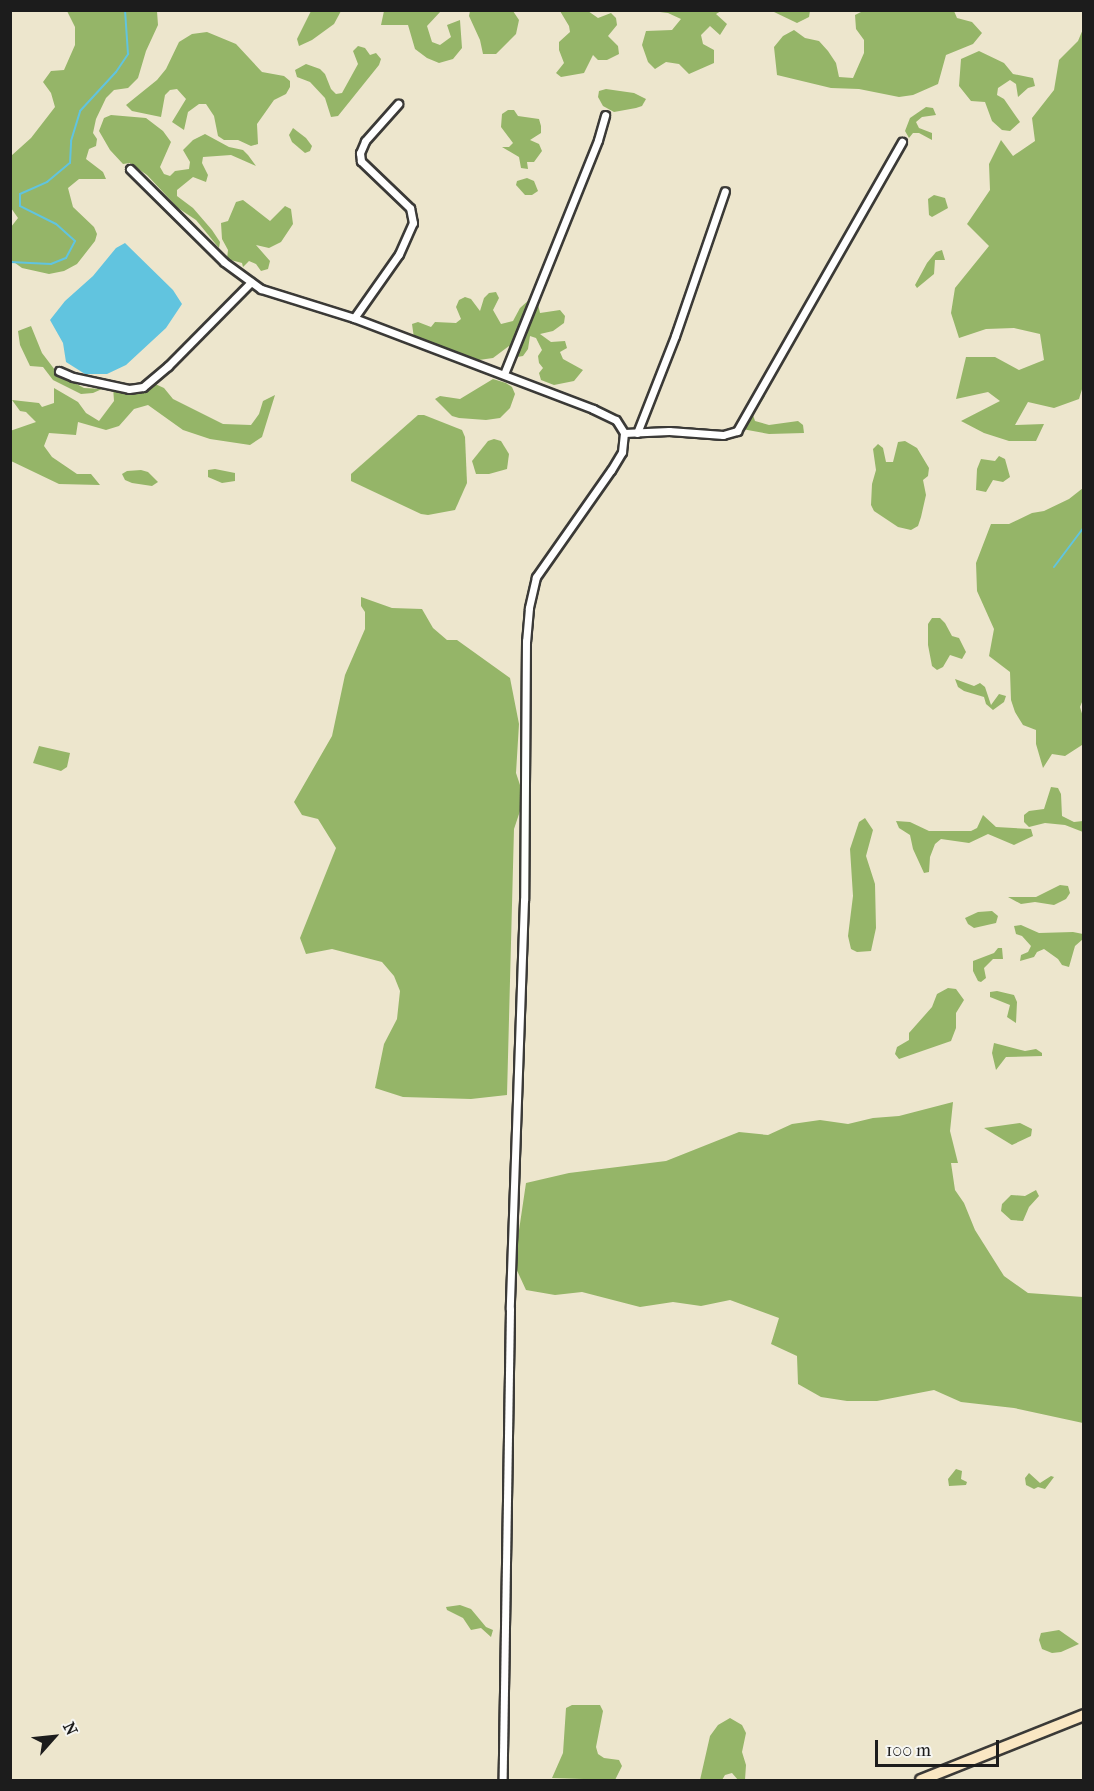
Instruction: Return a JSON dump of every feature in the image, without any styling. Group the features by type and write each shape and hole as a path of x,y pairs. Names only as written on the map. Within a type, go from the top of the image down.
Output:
{"street":[{"path":"354,318 399,254 413,223 410,208 361,161 360,153 365,141 398,104"},
{"path":"504,374 605,115"},
{"path":"624,433 669,431 723,435 737,431 902,142"},
{"path":"130,170 224,262 261,289 354,318 504,374 607,415 616,420 624,433 622,452 617,461 536,577 528,619 524,900 510,1309 503,1780"},
{"path":"637,433 675,336 725,191"},
{"path":"59,371 73,378 129,390 143,387 168,366 251,282"},
{"path":"921,1780 1083,1714"}],"green space":[{"path":"67,11 157,11 158,25 146,51 138,78 128,88 114,90 106,98 96,119 93,133 97,139 96,146 89,149 86,159 103,172 106,179 79,179 68,188 73,207 94,227 97,234 95,241 77,264 64,271 49,274 22,268 11,260 11,227 18,218 11,208 11,156 31,138 55,107 51,93 43,82 51,71 64,70 75,45 75,27"},
{"path":"311,11 341,11 334,24 312,40 299,46 297,39"},
{"path":"384,11 441,11 427,26 432,42 440,45 451,37 447,25 460,20 462,48 453,59 439,63 427,58 415,49 408,25 381,25"},
{"path":"470,11 513,11 519,20 516,34 496,54 483,54 480,40 469,16"},
{"path":"560,11 588,11 598,18 611,13 616,18 617,25 608,36 618,46 619,54 607,60 598,60 593,55 584,73 561,77 556,73 564,63 559,50 559,42 570,32"},
{"path":"652,11 721,11 716,14 727,24 720,35 710,26 701,35 703,44 714,50 714,63 689,74 679,64 666,62 655,69 648,62 642,45 646,31 672,30 681,19 668,13"},
{"path":"772,11 810,11 809,17 797,23"},
{"path":"863,11 954,11 957,18 972,22 982,33 973,44 946,55 938,84 913,95 899,97 859,89 831,88 777,75 774,47 783,36 794,30 805,38 819,41 836,63 839,77 853,78 864,53 864,40 856,29 855,15"},
{"path":"1083,29 1083,386 1079,399 1054,408 1028,402 1015,425 1044,424 1036,441 1009,441 984,433 961,421 1000,401 988,392 956,399 966,357 995,357 1019,370 1044,360 1040,334 1014,328 986,329 959,338 951,313 955,288 989,246 967,224 990,190 989,164 1001,140 1013,156 1035,141 1032,118 1054,90 1059,60 1078,41"},
{"path":"207,32 236,44 262,72 284,76 290,81 286,94 274,100 257,124 258,144 251,146 238,140 224,140 218,136 214,116 206,104 199,104 188,112 184,130 172,122 186,99 177,89 170,90 165,95 161,117 132,111 126,105 157,80 166,69 179,42 192,34"},
{"path":"358,46 365,48 370,55 376,53 381,59 379,65 338,116 331,117 325,98 310,82 297,77 295,70 306,64 320,69 325,74 331,89 336,94 342,93 358,64 353,51"},
{"path":"979,51 1004,63 1013,74 1033,78 1035,86 1028,88 1018,97 1016,84 1010,80 998,88 997,95 1004,99 1020,122 1010,131 1002,130 992,121 985,102 971,101 959,86 961,59"},
{"path":"606,89 634,93 646,99 642,106 614,112 603,106 598,97 599,91"},
{"path":"926,107 933,108 936,115 922,117 916,122 919,128 932,133 932,140 919,133 913,133 909,138 905,131 910,118"},
{"path":"508,110 514,110 518,116 539,119 541,133 530,140 539,144 542,151 534,162 527,162 528,169 521,168 519,157 502,147 509,147 513,143 501,127 502,114"},
{"path":"111,115 146,118 163,131 171,142 160,167 164,174 170,176 175,171 189,169 190,162 183,150 193,140 205,134 229,147 243,150 248,155 256,166 231,155 203,157 202,163 208,175 206,182 193,177 177,190 177,196 193,208 212,230 220,242 219,248 196,220 178,208 147,175 130,163 123,164 110,150 99,131 104,118"},
{"path":"293,128 312,146 310,151 305,153 292,142 289,135"},
{"path":"527,178 534,181 538,191 532,195 525,195 516,185 517,181"},
{"path":"934,195 945,198 948,208 932,217 929,215 928,199"},
{"path":"243,200 270,221 285,206 291,209 293,224 281,242 269,248 256,245 270,261 268,269 261,271 256,264 249,261 243,267 242,263 227,259 228,250 222,239 221,223 228,221 236,202"},
{"path":"942,250 945,260 935,260 934,274 917,288 915,285 927,263 936,252"},
{"path":"496,292 499,298 493,310 501,324 513,321 520,308 530,299 537,300 540,313 560,310 565,316 564,323 553,331 540,334 551,342 565,341 567,348 560,352 563,359 583,370 574,381 554,385 541,380 539,373 543,368 538,356 542,350 536,338 530,336 528,349 523,356 517,357 509,346 493,358 479,360 459,357 414,338 412,324 418,322 431,327 435,322 456,323 461,319 456,307 459,300 465,297 471,299 480,311 484,298 489,293"},
{"path":"31,326 42,353 58,374 84,388 102,389 93,393 81,394 53,380 43,367 30,366 20,345 18,331"},
{"path":"493,379 512,387 515,394 510,408 500,418 486,420 452,416 435,399 440,396 460,399"},
{"path":"153,383 164,388 173,399 223,424 251,425 259,414 263,401 275,395 262,437 250,445 210,439 183,430 148,405 134,409 119,426 106,430 78,422 76,435 49,433 44,446 52,457 77,474 91,474 100,485 59,484 11,461 10,431 36,422 26,412 20,411 12,400 39,403 42,407 54,403 54,388 78,402 86,413 99,421 114,401 113,387 127,391"},
{"path":"764,393 765,396 753,415 755,421 769,425 798,421 803,425 804,433 769,434 742,429"},
{"path":"418,415 424,415 462,430 465,437 467,483 455,510 428,515 421,514 351,481 351,474"},
{"path":"494,439 501,441 509,454 507,469 489,474 476,474 472,461 488,441"},
{"path":"905,441 917,448 929,468 928,476 923,480 926,495 921,517 918,526 911,530 898,527 874,511 871,505 872,484 876,470 873,449 878,444 883,448 886,462 893,462 898,442"},
{"path":"999,456 1005,459 1010,477 1003,482 993,480 986,492 976,490 977,469 981,459 995,461"},
{"path":"208,470 235,473 235,481 222,483 208,477"},
{"path":"127,471 148,472 158,482 152,486 132,483 125,480 122,474"},
{"path":"1083,488 1084,697 1080,707 1084,720 1082,745 1065,756 1052,754 1043,768 1036,744 1036,730 1023,725 1015,712 1011,700 1010,672 989,656 994,629 977,591 976,563 991,524 1009,524 1032,513 1044,511 1069,499"},
{"path":"361,597 392,608 422,609 433,628 447,640 457,640 510,678 519,724 516,773 522,791 520,811 514,829 507,1095 471,1099 403,1097 375,1088 384,1044 397,1019 400,991 394,976 382,962 332,949 306,954 300,938 336,848 318,819 302,815 294,802 332,736 345,675 365,629 365,612 361,606"},
{"path":"932,618 940,618 945,623 952,636 959,638 966,652 962,659 950,655 943,667 937,670 932,666 928,645 928,624"},
{"path":"955,679 974,686 980,683 985,687 991,705 999,694 1006,696 1004,702 993,710 986,704 984,697 964,691 958,687"},
{"path":"39,746 70,753 67,767 61,771 33,763"},
{"path":"1051,787 1058,788 1061,794 1062,816 1074,822 1083,821 1083,832 1065,825 1045,823 1029,827 1024,822 1024,815 1029,811 1044,809"},
{"path":"983,815 996,827 1031,829 1033,836 1014,845 988,834 969,843 941,839 935,844 930,857 929,872 924,873 913,849 910,835 899,828 896,821 910,822 929,831 971,831 977,828"},
{"path":"865,818 873,830 866,856 875,884 876,928 871,951 857,952 851,949 848,936 853,896 850,849 859,822"},
{"path":"1060,885 1068,886 1070,893 1066,899 1054,905 1035,902 1021,904 1008,897 1036,897"},
{"path":"992,911 998,916 996,923 974,928 965,918 978,912"},
{"path":"1021,925 1039,933 1083,934 1083,939 1075,946 1069,967 1062,965 1058,959 1044,949 1037,952 1034,957 1020,961 1021,955 1028,952 1031,946 1022,936 1016,934 1014,926"},
{"path":"998,948 1002,948 1003,959 993,959 984,968 986,978 981,982 978,981 973,971 973,961 994,953"},
{"path":"948,988 956,989 964,1000 956,1013 956,1028 951,1041 899,1059 895,1054 897,1047 909,1040 909,1033 932,1007 937,994"},
{"path":"997,991 1014,995 1017,1002 1016,1023 1007,1017 1010,1005 990,997 990,992"},
{"path":"994,1043 1025,1051 1036,1049 1042,1053 1042,1056 1006,1057 996,1070 992,1053"},
{"path":"953,1102 950,1131 958,1163 951,1163 955,1190 964,1203 975,1230 1004,1276 1028,1293 1083,1297 1083,1423 1014,1408 961,1402 934,1390 877,1401 847,1401 821,1397 798,1384 797,1356 771,1344 779,1318 730,1300 701,1306 673,1302 640,1307 582,1292 555,1295 526,1290 514,1264 526,1183 569,1173 666,1161 739,1132 768,1135 792,1124 820,1120 848,1124 873,1118 899,1116"},
{"path":"1020,1123 1032,1129 1031,1136 1012,1145 984,1128"},
{"path":"1036,1190 1039,1196 1029,1207 1023,1221 1011,1220 1001,1211 1002,1204 1011,1195 1025,1196"},
{"path":"956,1469 962,1471 961,1479 967,1482 966,1485 949,1486 948,1479"},
{"path":"1029,1473 1040,1483 1051,1476 1054,1477 1045,1489 1038,1487 1034,1489 1026,1485 1025,1478"},
{"path":"460,1605 471,1609 486,1627 493,1630 491,1637 481,1628 471,1630 463,1618 447,1610 446,1607"},
{"path":"1059,1630 1079,1644 1061,1652 1052,1653 1042,1649 1039,1640 1041,1633"},
{"path":"572,1705 600,1705 603,1711 596,1747 598,1754 604,1758 619,1760 622,1766 615,1780 552,1778 563,1753 566,1708"},
{"path":"730,1718 742,1725 746,1733 742,1752 746,1765 745,1780 738,1780 732,1773 725,1775 722,1780 700,1780 710,1736 718,1725"}],"water":[{"path":"125,243 173,290 182,304 166,328 126,365 107,374 85,374 66,362 63,343 50,320 65,301 93,276 116,248"}],"waterway":[{"path":"10,262 51,264 66,258 75,241 56,224 20,206 20,194 47,182 70,163 71,141 80,111 116,72 128,54 125,10"},
{"path":"1054,567 1084,527"}]}
